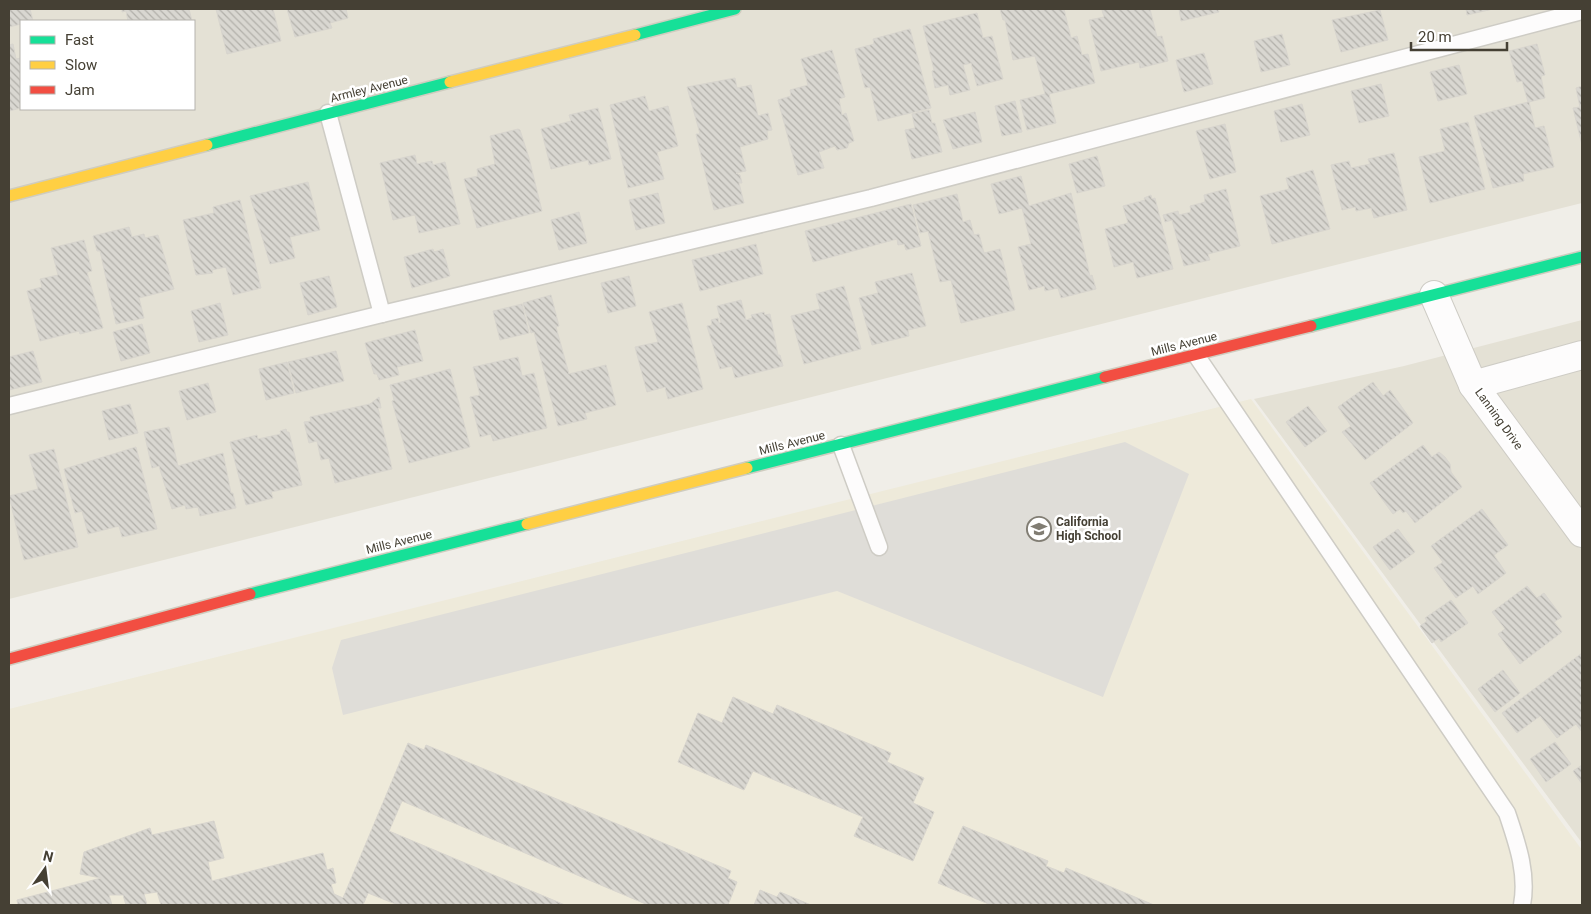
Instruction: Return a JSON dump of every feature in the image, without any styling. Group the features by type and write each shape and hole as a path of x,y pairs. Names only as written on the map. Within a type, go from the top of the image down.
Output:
{"main road":[{"name":"Armley Avenue","path":"9,196 735,9"},
{"name":"Mills Avenue","path":"9,659 231,599 1582,257"}],"street":[{"name":"Lanning Drive","path":"1434,295 1473,385 1582,533"},
{"path":"1473,385 1582,355"}],"lane":[{"path":"9,406 382,314 871,198 1582,11"},
{"path":"328,114 382,314"},
{"path":"1196,355 1507,813 1521,854 1524,894 1522,905"},
{"path":"841,445 879,547"}],"shaded area":[{"path":"9,9 1582,9 1582,203 9,599"},
{"path":"1582,320 1582,843 1254,399 1404,366"},
{"name":"California High School","path":"1251,399 1582,850 1582,905 9,905 9,709"},
{"path":"1125,442 1189,474 1103,697 837,591 343,715 332,668 341,640"}],"building":[{"path":"9,9 30,9 33,20 20,20 20,24 9,27"},
{"path":"122,9 189,9 192,20 128,20 126,11 122,12"},
{"path":"216,9 273,9 281,41 227,54"},
{"path":"287,9 346,9 348,18 330,23 332,28 295,37"},
{"path":"1000,9 1064,9 1071,38 1077,36 1082,55 1088,54 1095,83 1049,94 1056,123 1027,130 1020,100 1045,94 1035,56 1013,60 1005,20 1003,20"},
{"path":"1105,9 1150,9 1157,37 1162,36 1168,61 1140,68 1139,62 1101,71 1089,20 1104,17 1102,10"},
{"path":"1179,9 1218,9 1219,12 1181,21"},
{"path":"1466,9 1493,9 1467,15"},
{"path":"1380,10 1388,40 1341,52 1332,20"},
{"path":"977,13 983,38 992,36 1003,79 977,86 971,63 963,65 970,90 950,95 948,85 935,88 932,71 934,70 923,26"},
{"path":"910,29 931,108 878,121 870,87 865,88 855,49 874,44 873,39"},
{"path":"1282,34 1290,65 1261,72 1254,41"},
{"path":"13,44 16,59 20,58 20,108 9,111 9,45"},
{"path":"1537,44 1545,75 1541,76 1545,98 1529,102 1535,128 1544,126 1554,167 1523,174 1524,181 1493,188 1474,116 1528,102 1522,81 1517,82 1509,51"},
{"path":"832,50 845,97 839,99 842,115 846,113 854,141 849,143 847,148 837,150 835,146 819,152 824,168 798,175 778,100 791,96 790,90 808,85 801,59"},
{"path":"1204,53 1213,84 1184,92 1176,60"},
{"path":"1459,65 1467,94 1438,101 1430,72"},
{"path":"735,78 737,88 751,85 758,116 768,113 772,130 767,131 768,139 740,147 746,171 736,173 740,175 742,183 739,183 744,203 714,210 696,134 700,134 687,87"},
{"path":"1381,84 1389,116 1359,123 1351,91"},
{"path":"1582,86 1582,145 1573,108 1580,107 1576,88"},
{"path":"645,96 649,111 668,106 678,146 657,152 664,179 628,188 610,105"},
{"path":"1015,101 1022,132 1002,136 995,106"},
{"path":"1302,104 1310,135 1281,142 1274,111"},
{"path":"598,108 611,159 589,165 588,160 551,169 541,129 571,121 569,115"},
{"path":"929,110 932,123 935,123 942,152 912,159 905,130 915,128 912,114"},
{"path":"975,112 982,142 953,149 943,120"},
{"path":"1468,122 1485,189 1430,203 1419,157 1445,151 1440,129"},
{"path":"1225,124 1236,172 1210,179 1196,131"},
{"path":"520,130 529,158 542,211 477,228 464,179 478,176 477,169 495,164 490,136"},
{"path":"1394,153 1407,210 1374,218 1371,208 1356,211 1355,207 1342,210 1331,165 1349,161 1351,168 1370,164 1368,159"},
{"path":"415,155 417,164 432,161 433,165 445,162 460,224 419,233 415,215 393,220 380,163"},
{"path":"1097,156 1105,186 1077,193 1069,164"},
{"path":"1313,170 1330,229 1272,244 1260,196 1289,189 1286,178"},
{"path":"1021,176 1029,206 1071,193 1090,276 1092,275 1096,289 1061,298 1058,288 1045,291 1044,286 1029,290 1018,247 1031,244 1022,208 999,214 991,184"},
{"path":"308,182 320,230 290,237 295,258 270,264 250,196"},
{"path":"1226,189 1240,246 1208,254 1210,260 1184,266 1172,220 1165,222 1163,215 1178,211 1179,215 1191,212 1190,206 1205,202 1204,195"},
{"path":"658,193 665,223 636,230 629,200"},
{"path":"957,194 963,222 970,220 974,235 979,234 984,253 1000,249 1015,310 961,323 951,280 940,282 928,231 920,233 913,205"},
{"path":"1151,195 1152,199 1155,198 1173,269 1137,278 1133,262 1114,267 1105,229 1128,223 1123,206 1145,200 1144,198"},
{"path":"240,200 261,288 233,295 226,267 212,270 213,273 196,275 183,220 214,213 213,207"},
{"path":"911,204 921,246 906,250 904,244 898,245 897,239 813,262 805,231"},
{"path":"579,212 587,243 559,250 551,220"},
{"path":"129,227 132,237 144,234 145,238 158,235 174,289 139,298 144,318 116,324 100,251 97,251 93,236"},
{"path":"84,240 92,271 87,272 103,328 80,334 79,331 40,341 27,291 42,287 40,279 58,275 51,248"},
{"path":"756,244 763,274 700,291 692,260"},
{"path":"433,249 434,252 443,249 450,276 412,288 404,257"},
{"path":"912,273 926,326 908,330 909,336 872,345 859,298 878,293 875,282"},
{"path":"329,276 337,307 308,315 300,283"},
{"path":"629,276 636,306 608,313 601,283"},
{"path":"844,286 861,349 804,364 791,316 820,309 816,294"},
{"path":"551,295 559,326 556,327 569,374 606,365 616,405 585,413 587,419 558,426 534,332 531,333 523,303"},
{"path":"741,300 746,320 752,318 751,315 764,312 765,315 770,314 778,355 780,355 783,366 735,378 732,366 720,369 707,326 712,325 711,320 718,318 719,323 721,322 717,306"},
{"path":"220,303 228,335 199,342 191,311"},
{"path":"682,303 703,389 668,399 665,387 647,392 635,347 658,342 649,312"},
{"path":"522,304 529,333 500,340 493,311"},
{"path":"142,324 150,353 121,361 113,332"},
{"path":"415,330 423,361 397,367 399,375 379,380 377,374 374,374 365,343"},
{"path":"33,351 42,382 9,390 9,357"},
{"path":"336,351 344,381 296,393 288,362"},
{"path":"518,357 522,376 534,373 547,428 493,441 491,434 480,437 470,397 480,395 473,367"},
{"path":"287,362 294,393 266,400 259,369"},
{"path":"450,369 470,447 409,463 392,401 394,400 390,385"},
{"path":"1373,382 1383,396 1390,390 1413,423 1365,460 1342,432 1351,426 1338,407"},
{"path":"208,383 216,412 187,420 179,391"},
{"path":"379,397 381,408 378,408 392,469 335,483 329,458 321,460 317,441 309,443 304,422 311,421 310,417 370,404"},
{"path":"130,404 138,433 109,440 102,411"},
{"path":"1308,406 1327,431 1305,447 1286,422"},
{"path":"169,427 178,466 223,453 236,508 200,516 198,507 186,509 185,505 172,509 159,466 152,468 144,432"},
{"path":"286,429 289,432 302,485 271,492 273,498 246,505 230,442 257,435 258,439 281,434 280,431"},
{"path":"1423,445 1432,457 1439,452 1445,457 1450,464 1451,472 1462,487 1415,523 1406,511 1403,513 1400,509 1393,514 1370,483"},
{"path":"136,447 157,529 122,537 119,526 88,534 82,511 75,513 64,469"},
{"path":"54,449 78,547 24,560 9,496 38,489 29,455"},
{"path":"1482,509 1508,545 1494,555 1506,573 1478,594 1473,586 1456,598 1434,568 1443,562 1431,546"},
{"path":"1398,529 1415,552 1390,570 1373,547"},
{"path":"1527,586 1537,598 1544,593 1562,617 1554,622 1562,632 1520,664 1498,634 1505,629 1492,612"},
{"path":"1451,600 1468,623 1441,642 1439,638 1432,643 1420,626 1427,621 1425,618"},
{"path":"1582,653 1582,732 1576,724 1557,738 1540,716 1517,733 1502,713"},
{"path":"1503,670 1520,693 1495,712 1478,689"},
{"path":"733,697 773,714 777,705 891,753 887,762 924,778 913,803 934,812 913,861 854,836 863,817 753,771 744,790 678,762 698,713 722,723"},
{"path":"1555,742 1571,764 1546,782 1530,759"},
{"path":"408,743 424,750 426,745 731,871 728,878 737,882 728,905 648,905 402,801 389,831 565,905 398,905 368,893 363,905 161,905 157,892 144,894 147,905 126,905 123,895 109,895 112,905 18,905 17,900 101,878 80,874 84,852 150,828 152,835 214,821 224,858 208,862 212,881 323,853 327,870 333,868 336,883 331,884 334,894 343,898"},
{"path":"1582,765 1582,784 1573,771"},
{"path":"963,826 1048,861 1046,866 1064,873 1066,868 1154,905 991,905 938,883"},
{"path":"760,890 777,897 780,892 811,905 754,905"}],"traffic: fast":[{"path":"635,35 735,9"},
{"path":"207,145 450,82"},
{"path":"1311,326 1582,257"},
{"path":"747,468 1105,377"},
{"path":"250,594 527,524"}],"traffic: slow":[{"path":"450,82 635,35"},
{"path":"9,196 207,145"},
{"path":"527,524 747,468"}],"traffic: jam":[{"path":"1105,377 1311,326"},
{"path":"9,659 250,594"}],"place":[{"name":"California High School","path":"1039,529"}]}
